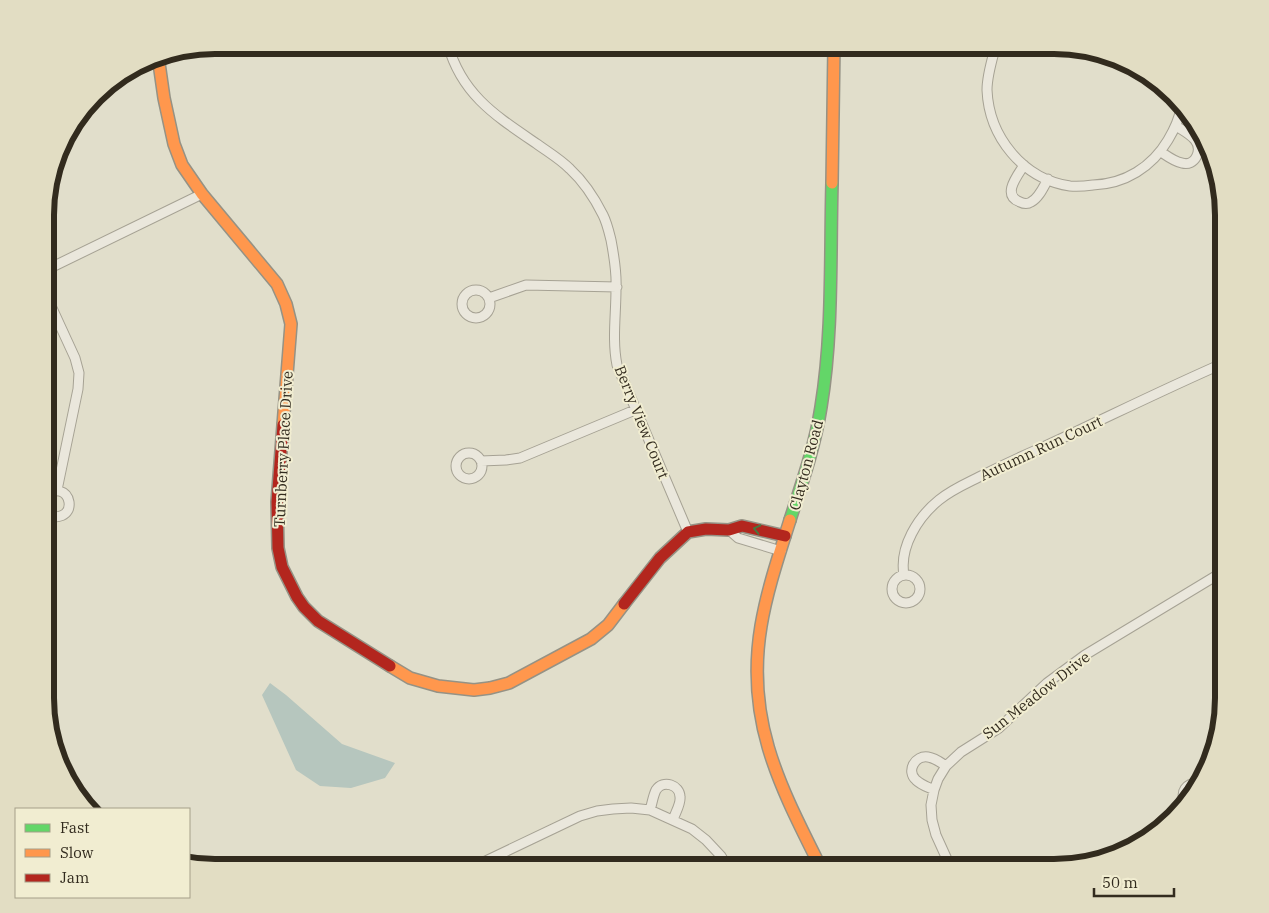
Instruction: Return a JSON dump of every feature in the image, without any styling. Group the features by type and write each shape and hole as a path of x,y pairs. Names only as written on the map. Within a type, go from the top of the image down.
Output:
{"street":[{"name":"Berry View Court","path":"451,54 464,81 475,96 500,119 555,156 571,170 588,191 604,217 614,253 616,287 614,349 617,365 688,532"},
{"name":"Clayton Road","path":"817,859 776,774 764,736 758,697 757,658 766,599 801,487 824,393 828,354 830,296 834,54"},
{"path":"994,54 987,89 991,116 995,128 1006,147 1024,165 1038,175 1058,183 1072,186 1102,185 1112,183 1138,172 1161,152 1176,126 1179,114"},
{"name":"Turnberry Place Drive","path":"159,64 174,144 182,165 202,194 277,284 286,304 291,324 277,502 278,548 282,567 297,597 318,621 410,678 438,686 474,690 490,688 509,683 591,639 608,626 660,558 688,532"},
{"path":"1161,152 1182,163 1191,162 1196,159 1198,145 1196,141 1176,126"},
{"path":"1024,165 1011,188 1013,198 1018,202 1027,204 1035,199 1048,179"},
{"path":"54,266 202,194"},
{"path":"489,298 526,285 616,287"},
{"path":"54,312 75,358 79,373 78,388 57,490"},
{"name":"Autumn Run Court","path":"904,576 903,562 912,534 928,510 951,491 1005,464 1215,367"},
{"path":"481,461 520,458 635,410"},
{"path":"54,490 61,491 68,498 69,502 67,511 60,517 54,517"},
{"path":"688,532 706,529 729,530 742,526 785,536"},
{"path":"729,530 738,538 781,551"},
{"name":"Sun Meadow Drive","path":"947,859 936,835 931,805 938,779 946,766 961,752 999,728 1047,683 1085,655 1215,576"},
{"path":"934,790 918,782 912,775 914,762 921,757 929,757 946,766"},
{"path":"650,810 656,790 659,787 665,784 674,786 678,789 680,801 672,820"},
{"path":"1183,794 1186,787 1190,784"},
{"path":"490,859 580,816 596,811 632,808 650,810 692,829 706,840 723,859"}],"shaded area":[{"path":"270,683 342,744 395,763 385,778 351,788 320,786 296,770 262,695"}],"traffic: fast":[{"path":"790,520 815,436 825,379 829,324 832,183"}],"traffic: slow":[{"path":"832,183 834,54"},
{"path":"159,64 174,144 182,165 202,194 277,284 286,304 291,324 283,425"},
{"path":"790,520 770,586 761,626 757,660 758,692 762,723 770,752 792,809 817,859"},
{"path":"390,666 410,678 438,686 474,690 509,683 591,639 608,625 624,604"}],"traffic: jam":[{"path":"283,425 277,502 278,548 282,567 297,597 318,621 390,666"},
{"path":"624,604 660,558 688,532 706,529 729,530 742,526 785,536"}]}
